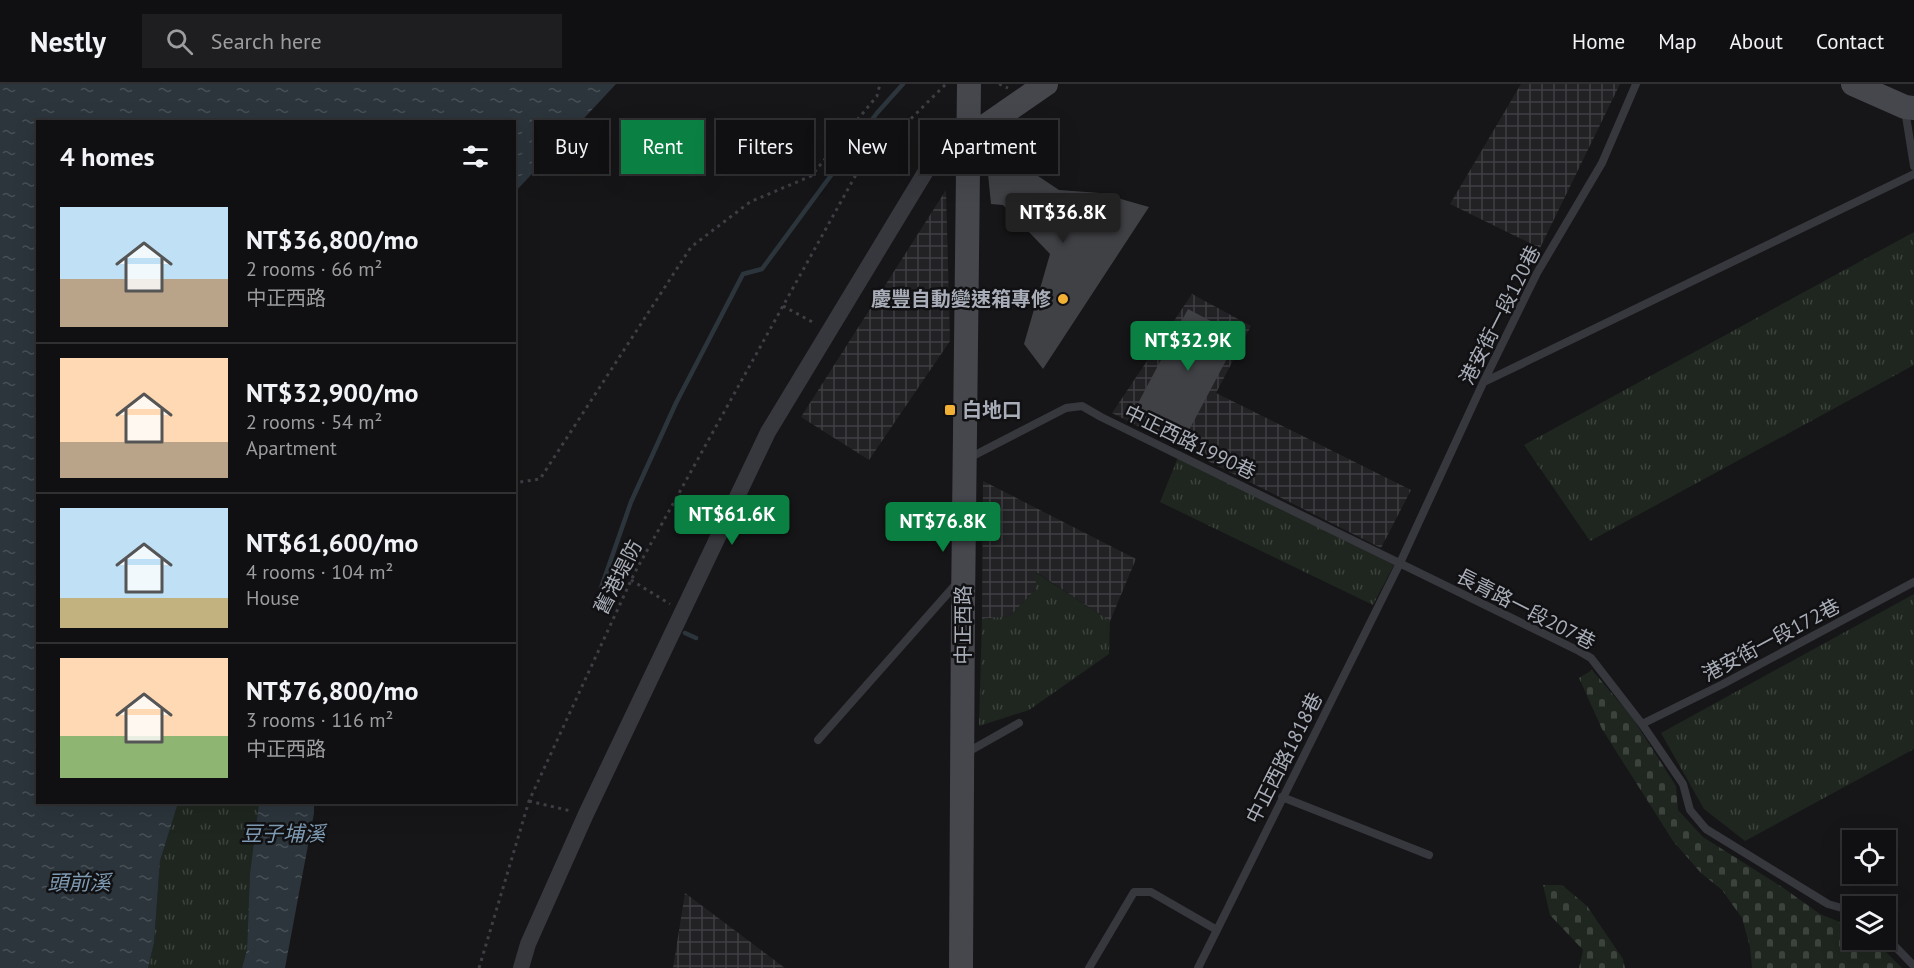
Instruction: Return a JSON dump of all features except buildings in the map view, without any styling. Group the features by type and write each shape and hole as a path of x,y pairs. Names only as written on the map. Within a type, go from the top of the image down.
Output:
{"main road":[{"name":"中正西路","path":"968,120 969,84"},
{"path":"994,120 1046,84"},
{"path":"1853,84 1911,111"},
{"name":"中正西路","path":"965,965 963,575 968,174"}],"street":[{"path":"520,968 528,944 586,814 768,432 924,174"}],"lane":[{"name":"港安街一段120巷","path":"1400,563 1483,383 1537,273 1602,163 1635,84"},
{"path":"1911,111 1914,166"},
{"path":"1483,383 1914,174"},
{"name":"中正西路1990巷","path":"966,460 1066,408 1082,405 1400,563"},
{"name":"長青路一段207巷","path":"1400,563 1569,645 1591,658 1642,724 1683,784 1690,810 1706,829 1828,904 1842,908"},
{"name":"中正西路1818巷","path":"1198,968 1400,563"},
{"path":"818,740 963,575"},
{"name":"港安街一段172巷","path":"1642,724 1723,684 1914,582"},
{"path":"963,755 1019,723"},
{"path":"1282,797 1429,855"},
{"path":"1089,968 1134,892 1150,892 1217,930"},
{"path":"1896,947 1914,966"}],"path":[{"path":"516,479 520,482 540,479 691,247 750,201 811,176 877,96 880,84"},
{"name":"舊港堤防","path":"478,968 529,801 631,580 858,171 946,84"},
{"path":"783,306 828,331"},
{"path":"631,580 681,612"},
{"path":"529,801 586,814"}],"shaded area":[{"path":"1521,84 1620,84 1540,248 1450,204"},
{"path":"946,190 950,341 869,460 801,417"},
{"path":"1192,294 1251,326 1216,393 1411,490 1381,548 1112,413"},
{"path":"983,481 1136,559 1110,621 1036,572 1036,589 1010,616 982,619"},
{"path":"685,893 785,968 673,968"}],"green space":[{"path":"1914,232 1914,365 1590,541 1524,445"},
{"path":"1178,457 1394,565 1373,605 1160,502"},
{"path":"1035,572 1110,621 1109,654 1029,710 979,726 982,619 1010,616 1036,589"},
{"path":"1914,594 1914,749 1745,841 1704,809 1661,733"},
{"path":"1592,670 1632,717 1676,786 1678,810 1703,837 1820,914 1842,923 1842,950 1884,950 1902,968 1752,968 1750,947 1742,918 1722,890 1701,873 1673,841 1602,729 1579,678"},
{"path":"178,804 259,804 250,873 247,949 242,968 148,968 154,943 160,861"},
{"path":"1543,885 1562,885 1587,906 1623,959 1625,968 1579,968 1583,950 1550,915"}],"water":[{"name":"頭前溪","path":"0,84 616,84 582,120 534,120 534,172 516,191 516,120 36,120 36,804 178,804 160,861 154,943 148,968 0,968"},
{"name":"豆子埔溪","path":"259,804 314,804 285,968 242,968 247,949 250,873"}],"waterway":[{"path":"601,588 631,502 676,403 743,274 762,269 877,113 903,84"},
{"path":"685,633 696,638"}],"place":[{"name":"慶豐自動變速箱專修","path":"1063,299"},
{"name":"白地口","path":"950,410"}]}
